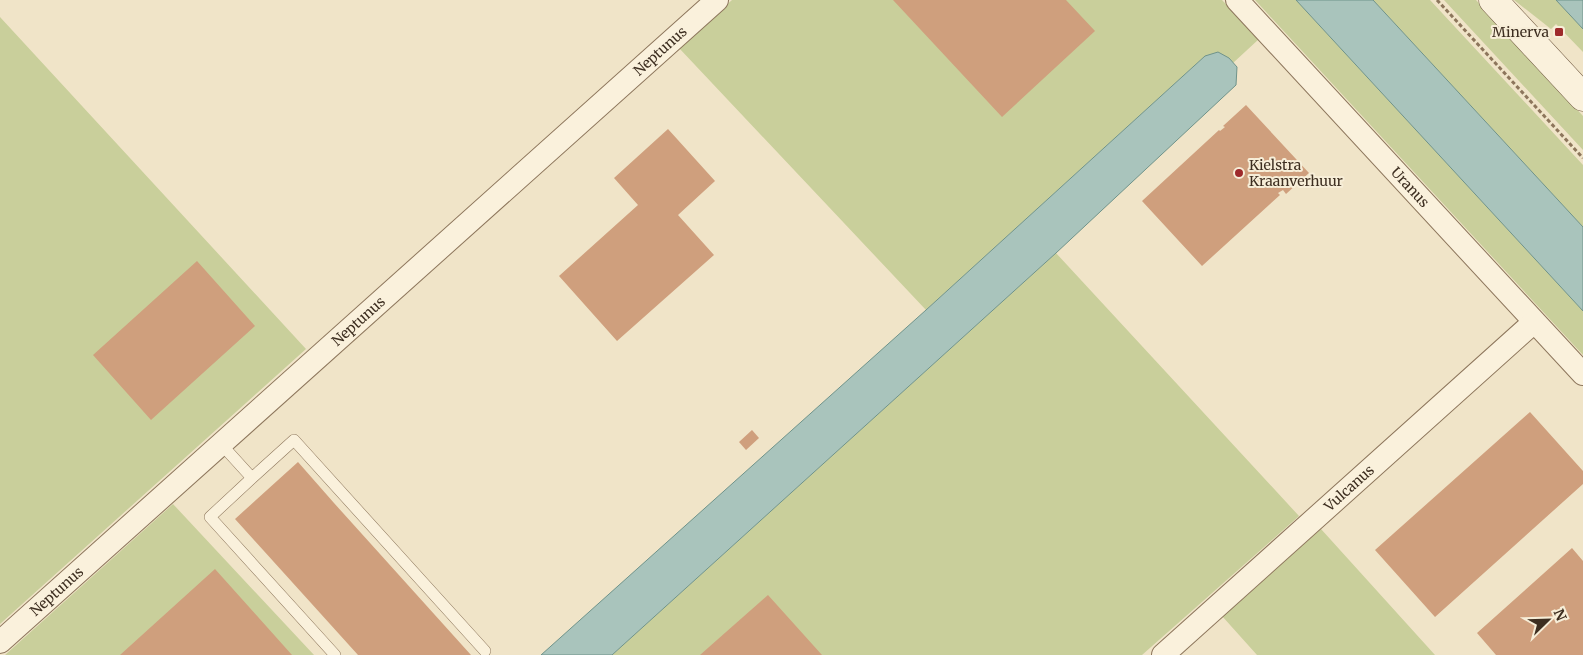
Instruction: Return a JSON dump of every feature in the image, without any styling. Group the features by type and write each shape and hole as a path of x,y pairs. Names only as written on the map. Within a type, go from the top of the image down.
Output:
{"main road":[{"path":"1493,0 1583,97"}],"street":[{"name":"Neptunus","path":"0,642 717,0"},
{"name":"Uranus","path":"1237,0 1583,374"},
{"name":"Vulcanus","path":"1163,655 1534,322"}],"lane":[{"path":"335,655 210,517 294,440 485,651"},
{"path":"222,444 252,478"}],"path":[{"path":"1437,0 1583,158"}],"green space":[{"path":"732,0 1222,0 1259,39 1233,63 1229,58 1205,56 926,310 679,48"},
{"path":"1255,0 1296,0 1583,311 1583,355"},
{"path":"1373,0 1430,0 1583,165 1583,227"},
{"path":"1444,0 1476,0 1583,116 1583,150"},
{"path":"1514,0 1556,0 1583,29 1583,52 1556,24 1551,29"},
{"path":"0,17 306,349 0,624"},
{"path":"1056,253 1299,516 1142,655 612,655"},
{"path":"173,504 314,655 5,655"},
{"path":"1321,529 1435,655 1257,655 1222,616"}],"water":[{"path":"1296,0 1373,0 1583,227 1583,311"},
{"path":"1556,0 1583,0 1583,29"},
{"path":"1218,52 1229,58 1237,67 1236,85 1056,253 612,655 541,655 926,310 1205,56"}],"building":[{"path":"893,0 1066,0 1095,31 1002,117"},
{"path":"1246,105 1309,173 1286,194 1283,190 1278,193 1280,195 1202,266 1142,201 1219,130 1225,127 1223,126"},
{"path":"668,129 715,181 678,215 714,255 617,341 559,276 638,205 614,178"},
{"path":"197,261 255,326 151,420 93,355"},
{"path":"1530,412 1583,471 1583,484 1435,617 1375,550"},
{"path":"752,430 759,438 746,450 739,442"},
{"path":"298,462 471,655 358,655 235,519"},
{"path":"1572,548 1583,561 1583,655 1496,655 1477,633"},
{"path":"215,569 292,655 120,655"},
{"path":"768,595 822,655 700,655 726,632"}],"place":[{"name":"Minerva","path":"1559,32"},
{"name":"Kielstra Kraanverhuur","path":"1239,173"}]}
